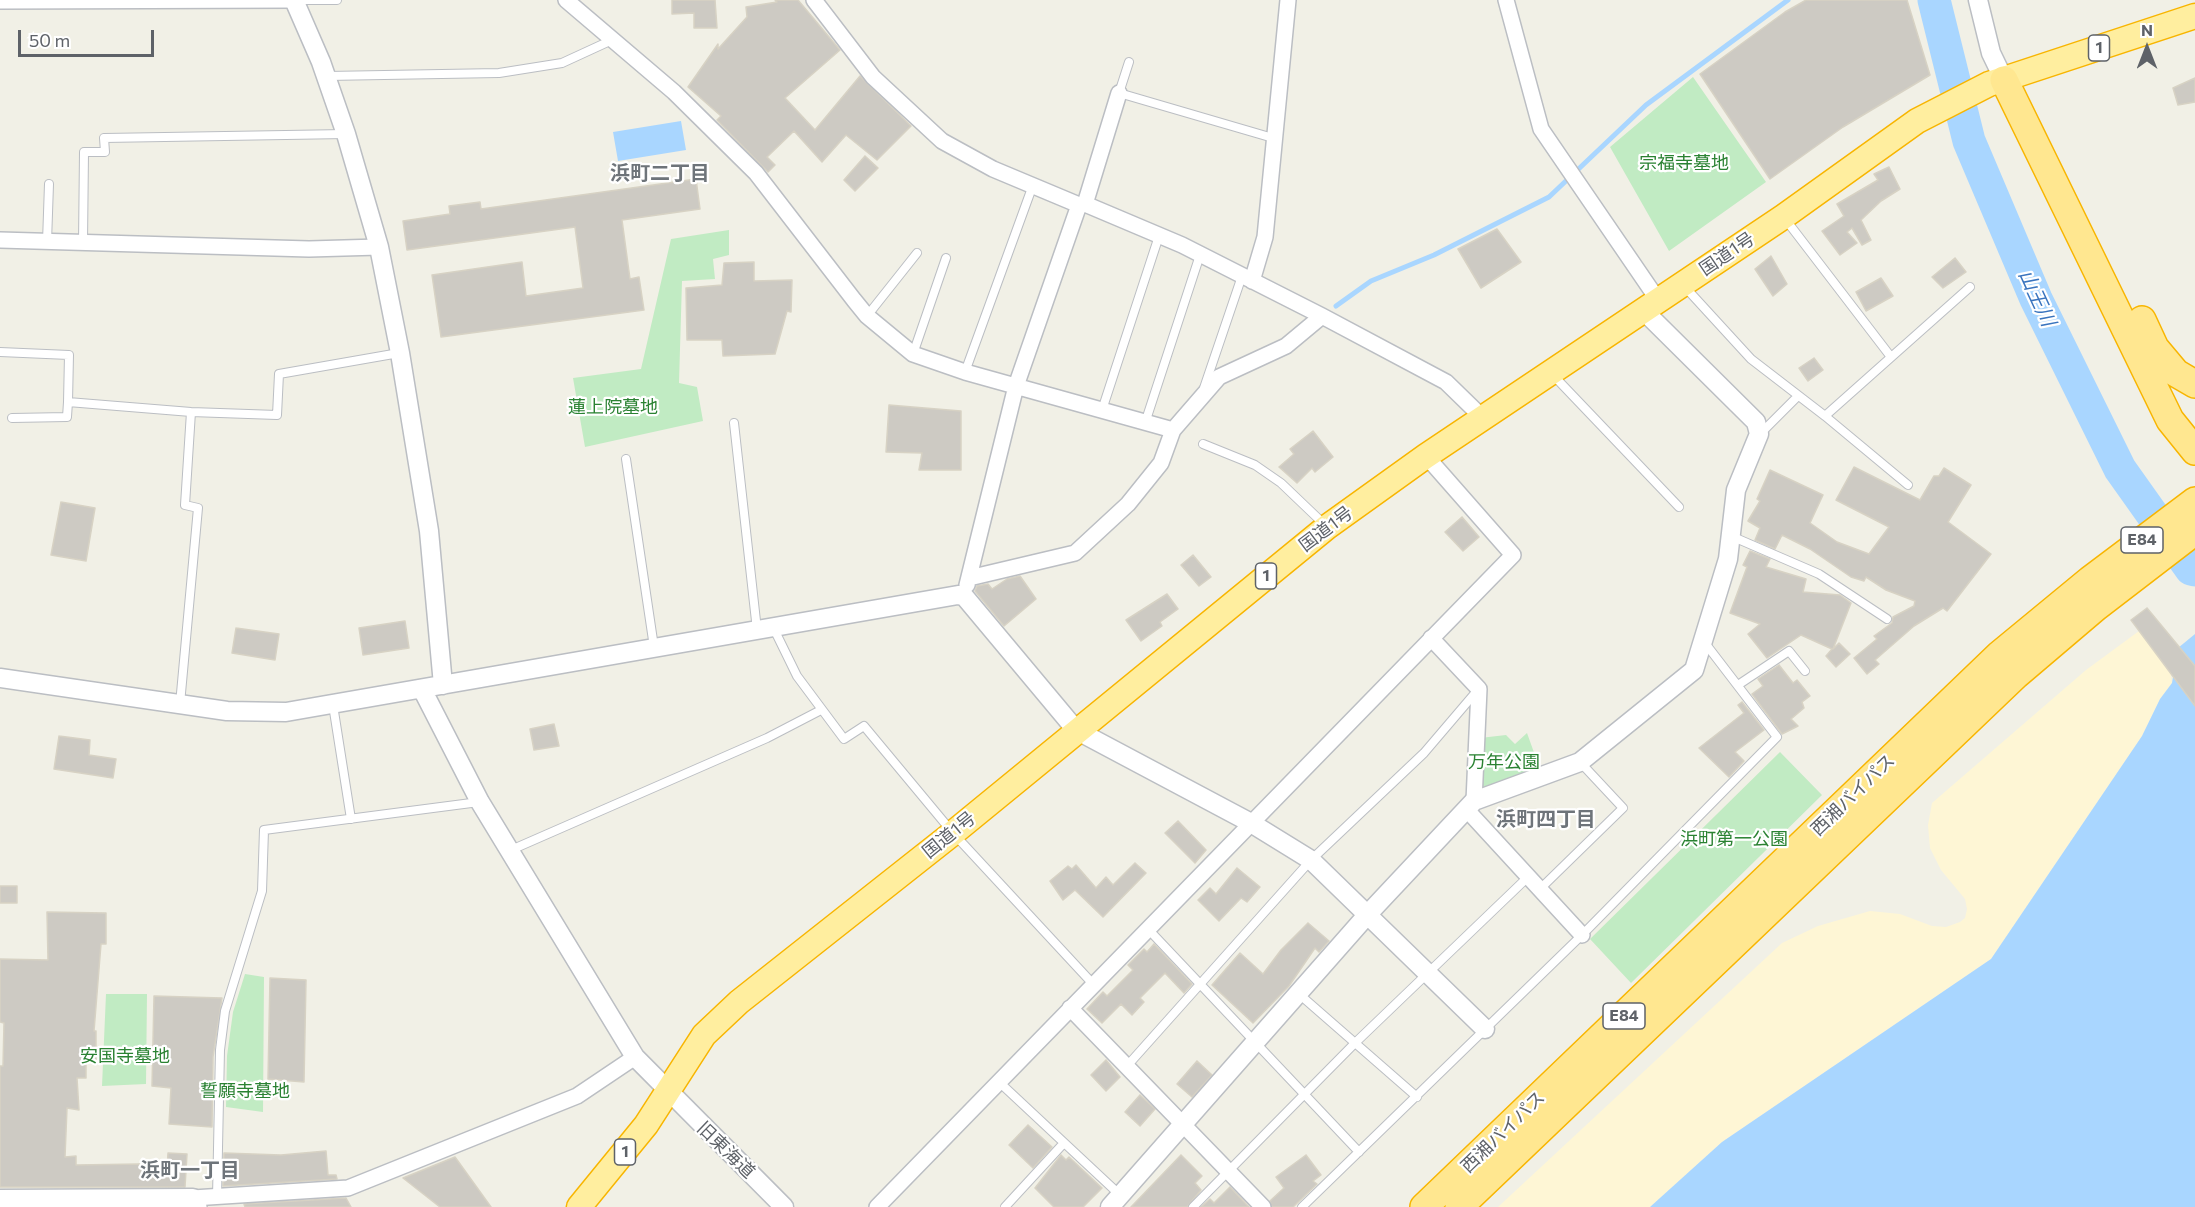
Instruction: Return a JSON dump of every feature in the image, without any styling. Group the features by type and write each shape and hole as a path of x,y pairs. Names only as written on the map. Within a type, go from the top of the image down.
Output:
{"highway":[{"name":"国道1号","path":"579,1207 646,1125 704,1035 739,1002 953,833 1327,527 1426,456 1783,217 1917,121 1996,82 2195,16"},
{"path":"1996,82 2022,89 2032,101 2155,348 2176,373 2195,384"},
{"path":"1996,82 2170,420 2195,451"},
{"name":"西湘バイパス","path":"1424,1207 1998,655 2090,580 2195,501"},
{"name":"西湘バイパス","path":"1459,1207 2016,675 2096,607 2195,531"}],"street":[{"path":"0,1 294,0 326,76 346,134 379,247 400,353 429,531 443,685"},
{"path":"566,0 674,92 756,173 867,316 913,354 965,372 1173,430"},
{"path":"814,0 873,77 942,141 993,169 1160,236 1322,316 1446,381 1483,418"},
{"path":"1247,278 1265,237 1287,0"},
{"path":"1115,1201 1368,914 1470,805 1580,762 1694,670 1704,642 1728,559 1736,490 1760,434 1756,422 1650,305 1586,194 1541,129 1506,0"},
{"path":"1978,0 1996,82"},
{"path":"964,596 1016,386 1082,204 1119,93"},
{"path":"0,240 309,249 379,247"},
{"path":"969,578 1075,553 1128,504 1161,463 1173,430 1219,377 1286,346 1322,316"},
{"path":"877,1207 1513,555 1426,456"},
{"path":"0,678 180,704 259,713 286,712 958,595 964,596 1077,730 1251,823 1311,860 1485,1029"},
{"path":"1431,638 1479,689 1470,805 1582,935"},
{"name":"旧東海道","path":"422,689 480,802 634,1057 784,1207"},
{"path":"1071,1008 1263,1207"},
{"path":"0,1199 196,1202 217,1197 348,1188 578,1096 634,1057"}],"lane":[{"path":"294,0 337,0"},
{"path":"326,76 499,73 562,63 612,40"},
{"path":"1129,62 1119,93 1273,138"},
{"path":"83,243 84,152 105,152 104,138 346,134"},
{"path":"47,242 48,184"},
{"path":"965,372 1033,185"},
{"path":"1783,217 1891,357"},
{"path":"1102,410 1160,236"},
{"path":"867,316 917,253"},
{"path":"1145,423 1200,255"},
{"path":"913,354 946,258"},
{"path":"1200,399 1247,278"},
{"path":"1682,284 1751,359 1908,485"},
{"path":"1824,416 1970,287"},
{"path":"0,352 69,355 68,417 12,418"},
{"path":"68,402 191,412 277,415 279,374 400,353"},
{"path":"1550,372 1679,507"},
{"path":"1760,434 1798,396"},
{"path":"180,704 198,508 185,505 191,412"},
{"path":"735,423 765,630 844,739 864,726 953,833 1093,984"},
{"path":"1203,444 1255,465 1281,483 1327,527"},
{"path":"626,459 654,648"},
{"path":"1731,536 1819,574 1887,620"},
{"path":"1302,1207 1582,935 1777,737 1704,642"},
{"path":"1738,685 1789,651 1805,671"},
{"path":"1127,1066 1311,860 1424,753 1479,689"},
{"path":"333,705 351,819"},
{"path":"510,850 767,738 821,710"},
{"path":"1540,889 1623,808 1580,762"},
{"path":"217,1197 220,1050 225,1011 262,891 264,830 480,802"},
{"path":"1193,1207 1355,1043 1529,876"},
{"path":"1148,929 1359,1152"},
{"path":"1298,993 1417,1097"},
{"path":"998,1081 1063,1144 1115,1201"},
{"path":"1005,1207 1063,1144"}],"green space":[{"name":"宗福寺墓地","path":"1693,77 1766,182 1669,251 1610,147"},
{"name":"蓮上院墓地","path":"729,230 729,255 713,259 715,279 682,281 679,383 697,387 703,421 585,447 573,378 641,369 671,239"},
{"name":"万年公園","path":"1527,733 1541,772 1478,795 1480,738 1506,735 1515,744"},
{"name":"浜町第一公園","path":"1780,752 1822,795 1631,983 1590,939"},
{"name":"誓願寺墓地","path":"245,974 264,977 263,1112 226,1107 227,1056 233,1012"},
{"name":"安国寺墓地","path":"106,994 147,994 146,1084 102,1086"}],"sand":[{"path":"2139,631 2170,670 2172,683 2160,699 2142,736 1991,959 1722,1142 1650,1207 1498,1207 1782,943 1818,926 1870,911 1900,914 1932,926 1946,927 1965,918 1967,909 1965,899 1941,870 1930,848 1928,825 1932,803 2086,670"}],"water":[{"path":"681,121 686,150 618,161 613,132"},
{"path":"2195,634 2195,1207 1650,1207 1722,1142 1991,959 2142,736 2160,699 2172,683 2178,648"}],"building":[{"path":"672,0 715,0 717,28 694,28 694,13 672,14"},
{"path":"775,0 798,0 840,50 785,98 815,130 860,76 911,126 877,160 846,135 822,162 794,131 767,157 775,165 768,172 717,120 721,116 688,87 718,44 718,49 747,17 746,7 777,2"},
{"path":"1806,0 1907,0 1930,75 1843,127 1770,179 1700,74 1785,12"},
{"path":"2195,78 2195,102 2178,105 2173,88"},
{"path":"865,156 878,168 855,191 844,180"},
{"path":"1889,167 1900,189 1881,201 1861,220 1871,240 1862,245 1852,228 1847,232 1857,243 1840,255 1822,231 1844,216 1837,204 1878,180 1874,174"},
{"path":"696,179 700,209 622,220 630,279 639,277 644,310 441,337 432,275 522,262 526,296 583,288 575,227 407,250 403,221 450,214 449,206 480,202 481,209"},
{"path":"1497,229 1521,262 1481,288 1458,249"},
{"path":"1771,256 1787,284 1773,296 1755,269"},
{"path":"1955,258 1966,272 1943,288 1932,277"},
{"path":"754,262 754,281 792,280 791,312 787,311 775,354 723,356 722,340 687,340 686,288 722,285 724,263"},
{"path":"1881,278 1893,296 1866,311 1856,292"},
{"path":"1814,358 1823,370 1808,381 1799,368"},
{"path":"889,405 961,411 961,470 919,470 922,453 886,452"},
{"path":"1313,431 1333,457 1315,472 1312,468 1297,483 1279,467 1294,454 1290,449"},
{"path":"1854,467 1920,500 1934,476 1939,476 1944,468 1971,485 1948,522 1991,554 1947,611 1943,608 1914,626 1875,660 1879,664 1867,674 1854,658 1877,639 1874,636 1892,623 1893,617 1914,606 1915,601 1886,590 1866,577 1864,581 1851,577 1810,549 1782,535 1775,549 1755,540 1760,528 1748,521 1760,501 1757,499 1770,470 1823,495 1810,523 1837,542 1869,554 1889,527 1836,500"},
{"path":"61,502 95,508 86,561 51,555"},
{"path":"1462,517 1479,537 1463,551 1445,532"},
{"path":"1750,551 1770,559 1766,567 1806,579 1803,592 1840,595 1851,603 1833,649 1839,643 1850,654 1836,667 1826,656 1832,649 1801,635 1767,658 1748,634 1760,624 1730,613 1747,567 1743,565"},
{"path":"1193,555 1211,577 1199,586 1181,565"},
{"path":"1020,576 1036,599 1004,626 975,591 977,586 988,584 992,589 1007,579"},
{"path":"1167,594 1178,609 1160,622 1162,626 1141,641 1126,620"},
{"path":"2147,608 2195,666 2195,706 2131,620"},
{"path":"405,621 409,648 363,655 359,628"},
{"path":"236,628 279,634 275,660 232,653"},
{"path":"1779,665 1793,683 1797,680 1810,696 1802,702 1804,708 1791,719 1798,726 1782,734 1752,694 1763,686 1758,679"},
{"path":"1742,702 1764,730 1735,752 1744,761 1729,777 1699,748 1744,713 1738,705"},
{"path":"554,724 559,746 534,750 530,729"},
{"path":"59,736 90,740 89,755 116,759 113,778 54,769"},
{"path":"1178,821 1206,850 1195,863 1165,833"},
{"path":"1135,863 1146,873 1103,917 1075,890 1063,900 1050,881 1068,866 1072,869 1076,865 1096,888 1106,877 1113,885"},
{"path":"1237,868 1260,887 1247,902 1241,898 1219,921 1198,900 1210,888 1216,894"},
{"path":"0,886 17,886 17,903 0,903"},
{"path":"47,912 106,913 106,944 101,944 94,1031 96,1031 96,1061 86,1060 86,1078 77,1078 79,1110 67,1108 65,1157 76,1156 76,1165 140,1164 167,1168 168,1153 187,1154 185,1187 0,1187 0,1066 3,1066 4,1023 0,1022 0,959 48,960"},
{"path":"1308,923 1329,941 1319,952 1315,948 1289,986 1253,1023 1212,985 1240,953 1263,974 1281,950"},
{"path":"1154,944 1192,984 1184,993 1165,973 1140,998 1144,1002 1132,1015 1121,1004 1102,1023 1087,1009 1103,992 1107,996 1133,970 1128,965 1144,949 1147,952"},
{"path":"270,978 306,980 304,1082 268,1079"},
{"path":"154,996 222,998 213,1057 212,1127 169,1124 171,1088 152,1086"},
{"path":"1106,1060 1120,1077 1106,1091 1091,1075"},
{"path":"1197,1061 1212,1075 1192,1097 1177,1084"},
{"path":"1140,1095 1155,1109 1140,1126 1125,1112"},
{"path":"1028,1125 1052,1147 1033,1168 1009,1145"},
{"path":"326,1151 328,1175 336,1175 337,1179 223,1186 224,1153 281,1155"},
{"path":"1061,1155 1066,1160 1069,1157 1102,1188 1083,1207 1054,1207 1035,1188"},
{"path":"1181,1155 1202,1176 1195,1183 1201,1190 1187,1207 1131,1207"},
{"path":"1306,1155 1321,1175 1313,1181 1317,1184 1293,1207 1272,1207 1270,1201 1284,1188 1276,1177"},
{"path":"455,1157 491,1207 440,1207 403,1178"},
{"path":"1230,1187 1249,1207 1201,1207 1210,1199 1214,1203"},
{"path":"346,1198 351,1207 245,1207 244,1204"}],"waterway":[{"path":"1336,306 1371,281 1434,255 1549,197 1646,105 1788,0"},
{"name":"山王川","path":"1934,0 1969,141 2036,299 2120,469 2191,569 2195,570"}],"district":[{"name":"浜町二丁目","path":"660,173"},
{"name":"浜町四丁目","path":"1546,819"},
{"name":"浜町一丁目","path":"190,1170"}]}
